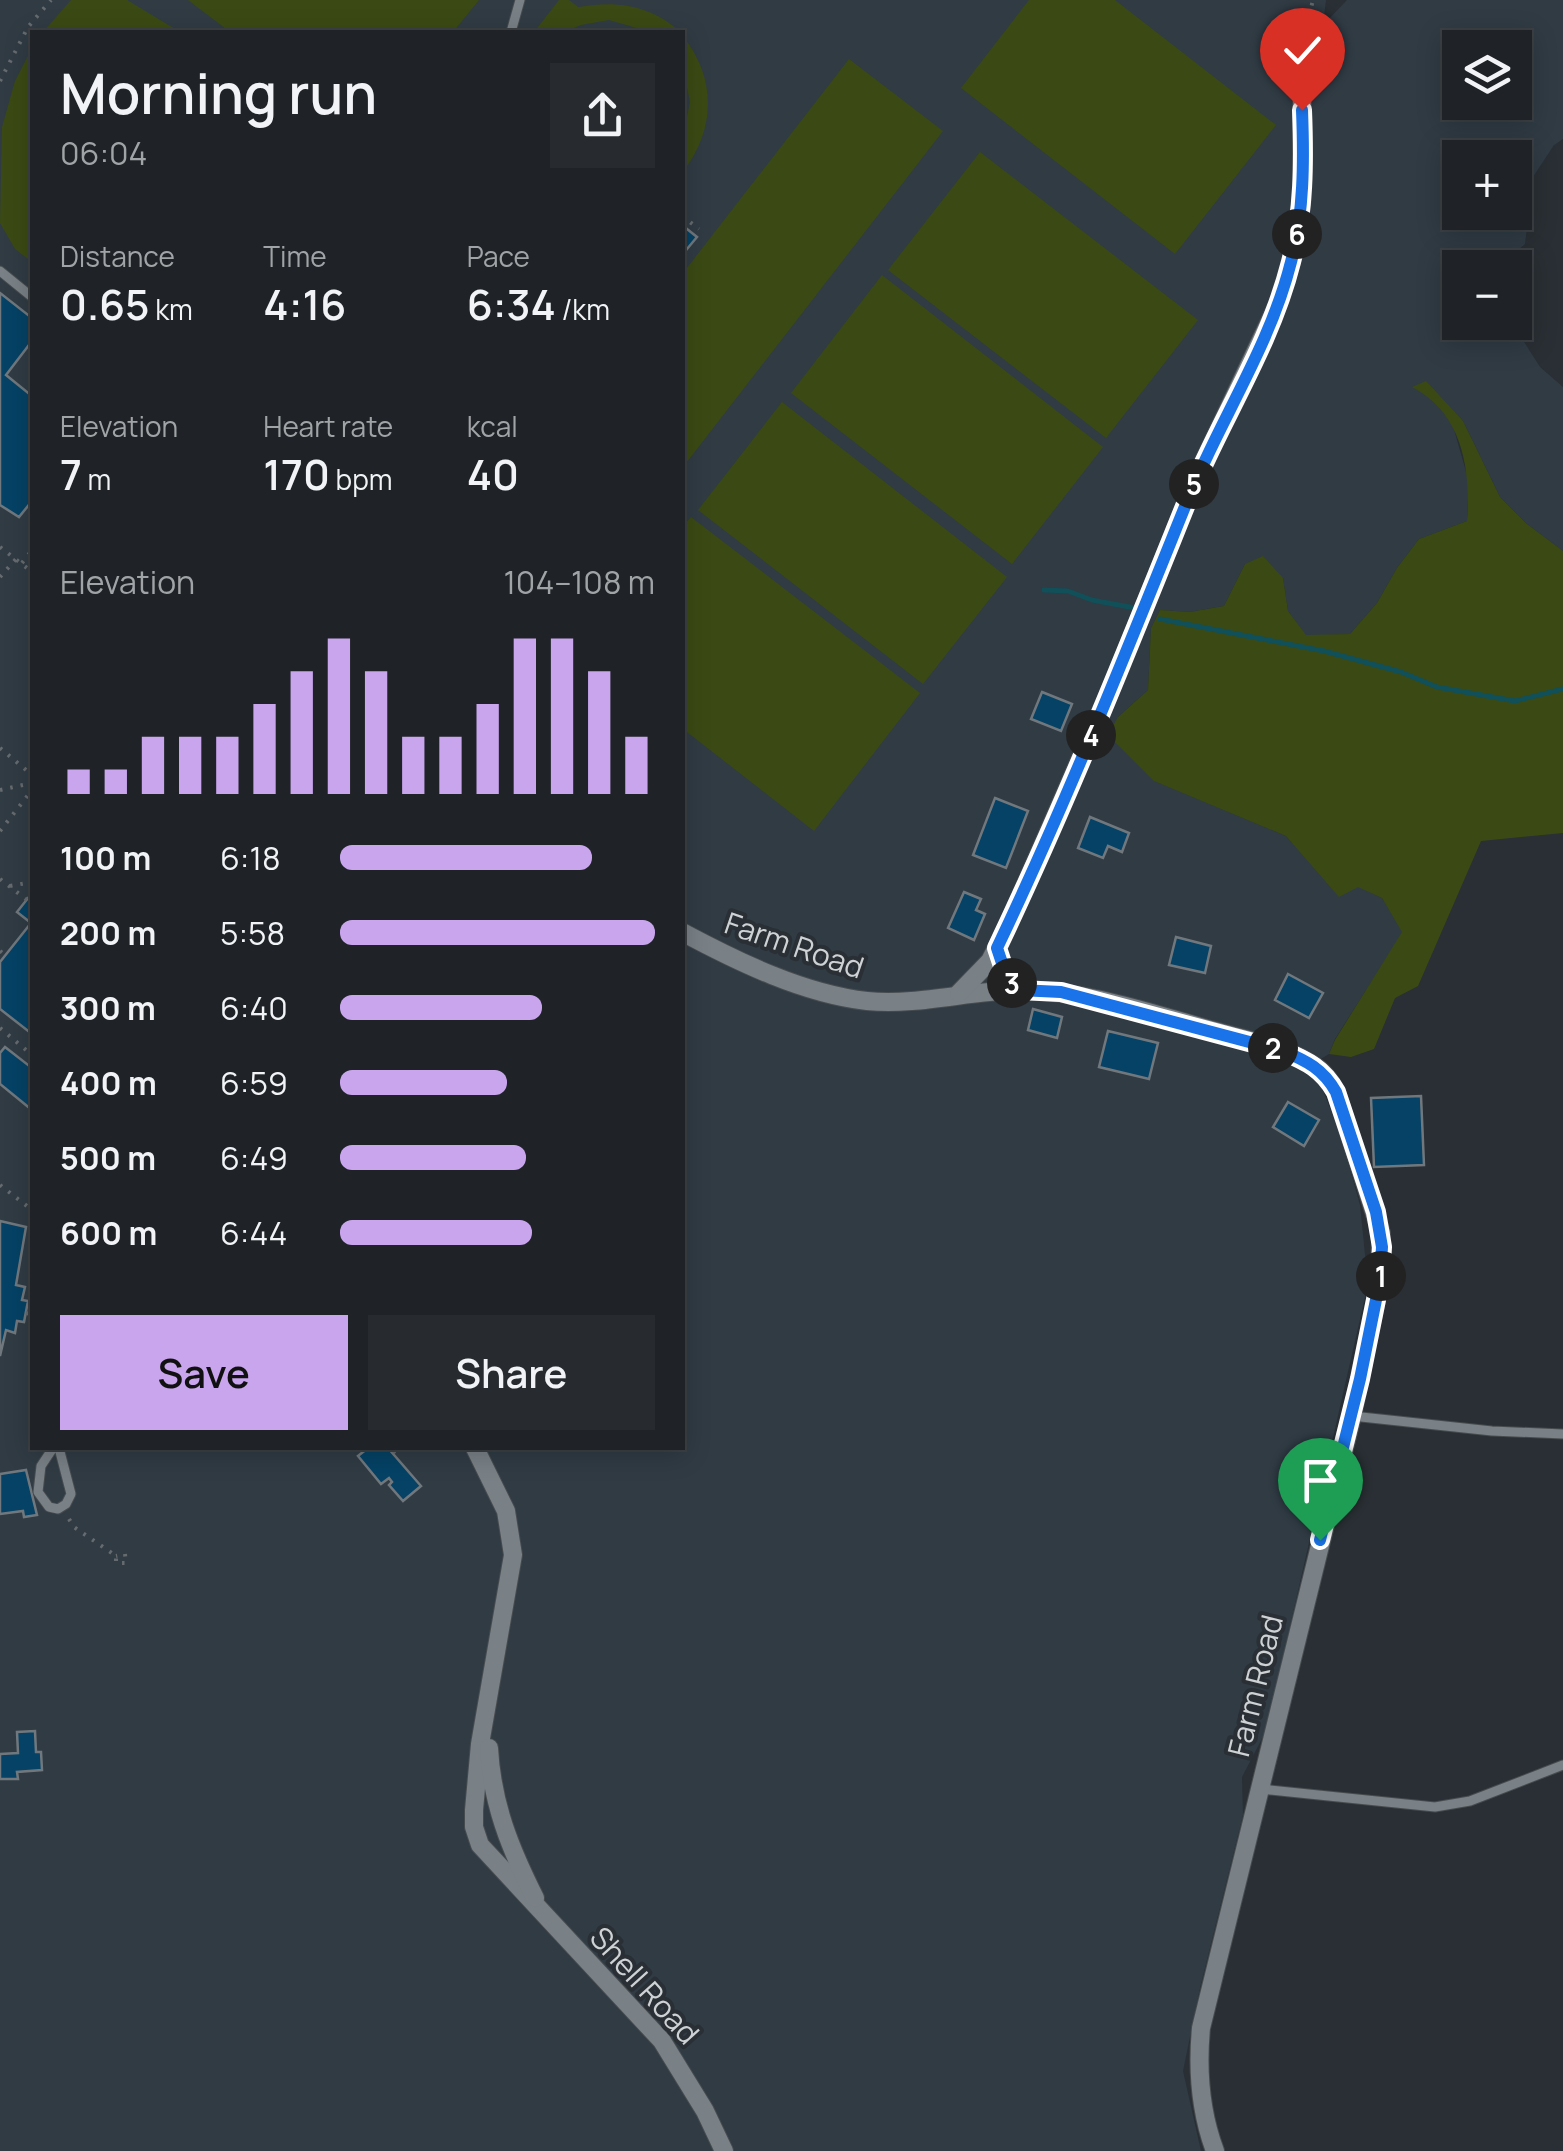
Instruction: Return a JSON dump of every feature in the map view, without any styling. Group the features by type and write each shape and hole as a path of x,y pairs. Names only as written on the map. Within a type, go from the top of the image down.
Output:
{"street":[{"path":"959,994 997,948 1117,675 1199,472 1278,304 1291,262 1302,198 1302,51"},
{"name":"Farm Road","path":"685,933 770,973 830,994 868,1001 1019,990 1061,992 1138,1010 1283,1051 1327,1075 1336,1092 1376,1212 1382,1247 1380,1280 1352,1416 1201,2028 1198,2074 1215,2151"},
{"name":"Shell Road","path":"476,1450 506,1512 513,1555 480,1744 474,1827 480,1845 662,2041 705,2110 724,2151"},
{"name":"Shell Road","path":"488,1707 490,1776 500,1821 544,1915"}],"lane":[{"path":"512,30 520,0"},
{"path":"0,271 30,295"},
{"path":"997,948 1007,978 1019,990"},
{"path":"1352,1416 1492,1431 1563,1434"},
{"path":"54,1450 42,1466 38,1492 49,1507 62,1506 72,1494 57,1450"},
{"path":"1258,1789 1435,1807 1470,1801 1563,1765"}],"path":[{"path":"0,81 28,27 50,0"},
{"path":"1302,51 1313,0"},
{"path":"685,218 699,229"},
{"path":"0,547 30,570"},
{"path":"22,564 30,553"},
{"path":"0,578 16,559"},
{"path":"0,748 30,773"},
{"path":"0,790 30,783"},
{"path":"0,831 30,793"},
{"path":"0,878 26,900"},
{"path":"10,886 30,882"},
{"path":"0,1028 30,1053"},
{"path":"0,1185 30,1208"},
{"path":"62,1506 74,1527 116,1556"}],"shaded area":[{"path":"0,0 1326,0 1323,25 1347,0 1563,0 1563,139 1554,145 1533,177 1532,185 1532,140 1442,140 1442,230 1527,230 1525,244 1518,250 1442,250 1442,340 1523,340 1540,367 1563,387 1563,551 1500,497 1463,421 1432,398 1451,419 1469,482 1467,521 1419,539 1377,603 1350,634 1306,636 1288,611 1283,578 1245,564 1224,606 1190,612 1160,610 1151,628 1148,690 1118,717 1155,781 1286,836 1310,862 1382,898 1403,932 1329,1054 1304,1069 1322,1088 1340,1133 1360,1205 1368,1284 1266,1731 1242,1777 1243,1815 1183,2071 1201,2151 0,2151"}],"green space":[{"path":"71,0 127,0 177,30 45,30"},
{"path":"188,0 479,0 455,30 227,30"},
{"path":"559,0 569,0 578,7 606,4 645,10 678,30 643,30 609,20 569,30 536,30"},
{"path":"1029,0 1115,0 1276,125 1175,254 961,88"},
{"path":"685,39 702,68 708,104 702,138 685,169 685,126 690,102 685,78"},
{"path":"30,52 30,260 15,249 0,223 2,127 15,81"},
{"path":"849,59 943,131 685,464 685,270"},
{"path":"980,152 1198,320 1106,438 888,270"},
{"path":"882,275 1103,447 1012,564 791,393"},
{"path":"1426,381 1463,421 1500,497 1563,551 1563,833 1481,841 1418,986 1395,998 1374,1049 1351,1057 1329,1054 1402,932 1382,898 1358,887 1339,897 1286,836 1154,781 1108,735 1118,717 1148,690 1151,628 1160,610 1190,612 1224,606 1245,564 1263,556 1283,578 1288,611 1306,635 1350,634 1377,603 1419,539 1467,521 1467,481 1460,444 1442,411 1412,387"},
{"path":"782,402 1007,577 923,684 698,510"},
{"path":"691,517 920,693 814,831 685,731 685,524"}],"building":[{"path":"685,227 697,237 685,251"},
{"path":"0,293 30,316 30,344 6,375 30,394 30,503 19,517 0,505"},
{"path":"1042,692 1072,704 1061,731 1031,719"},
{"path":"995,798 1028,811 1006,868 973,855"},
{"path":"1090,817 1129,833 1122,852 1108,846 1103,858 1078,848"},
{"path":"964,892 981,899 976,910 985,914 974,940 948,928"},
{"path":"30,896 30,922 17,912"},
{"path":"30,924 30,1032 0,1009 0,962"},
{"path":"1176,937 1211,946 1205,973 1169,965"},
{"path":"1288,974 1323,993 1309,1018 1275,1000"},
{"path":"1033,1009 1062,1017 1057,1038 1028,1030"},
{"path":"1108,1031 1158,1043 1149,1079 1099,1067"},
{"path":"5,1047 30,1066 30,1108 0,1084 0,1053"},
{"path":"1421,1096 1424,1165 1374,1167 1371,1098"},
{"path":"1288,1102 1319,1120 1304,1146 1273,1127"},
{"path":"0,1221 26,1227 16,1285 25,1287 22,1300 28,1301 24,1322 17,1321 15,1333 6,1330 0,1356"},
{"path":"366,1450 390,1450 421,1486 403,1501 389,1485 389,1478 381,1484 358,1456"},
{"path":"26,1470 37,1515 24,1517 23,1511 0,1514 0,1474"},
{"path":"35,1731 42,1770 17,1772 18,1779 0,1779 0,1754 18,1753 17,1732"}],"waterway":[{"path":"1044,590 1068,591 1135,608"},
{"path":"1160,619 1324,651 1401,672 1437,687 1515,701 1563,689"}],"route":[{"path":"1302,110 1304,160 1299,228 1278,304 1199,472 1117,675 997,948 1007,978 1019,990 1061,992 1138,1010 1283,1051 1327,1075 1376,1212 1382,1247 1380,1280 1360,1379 1320,1540"}]}
